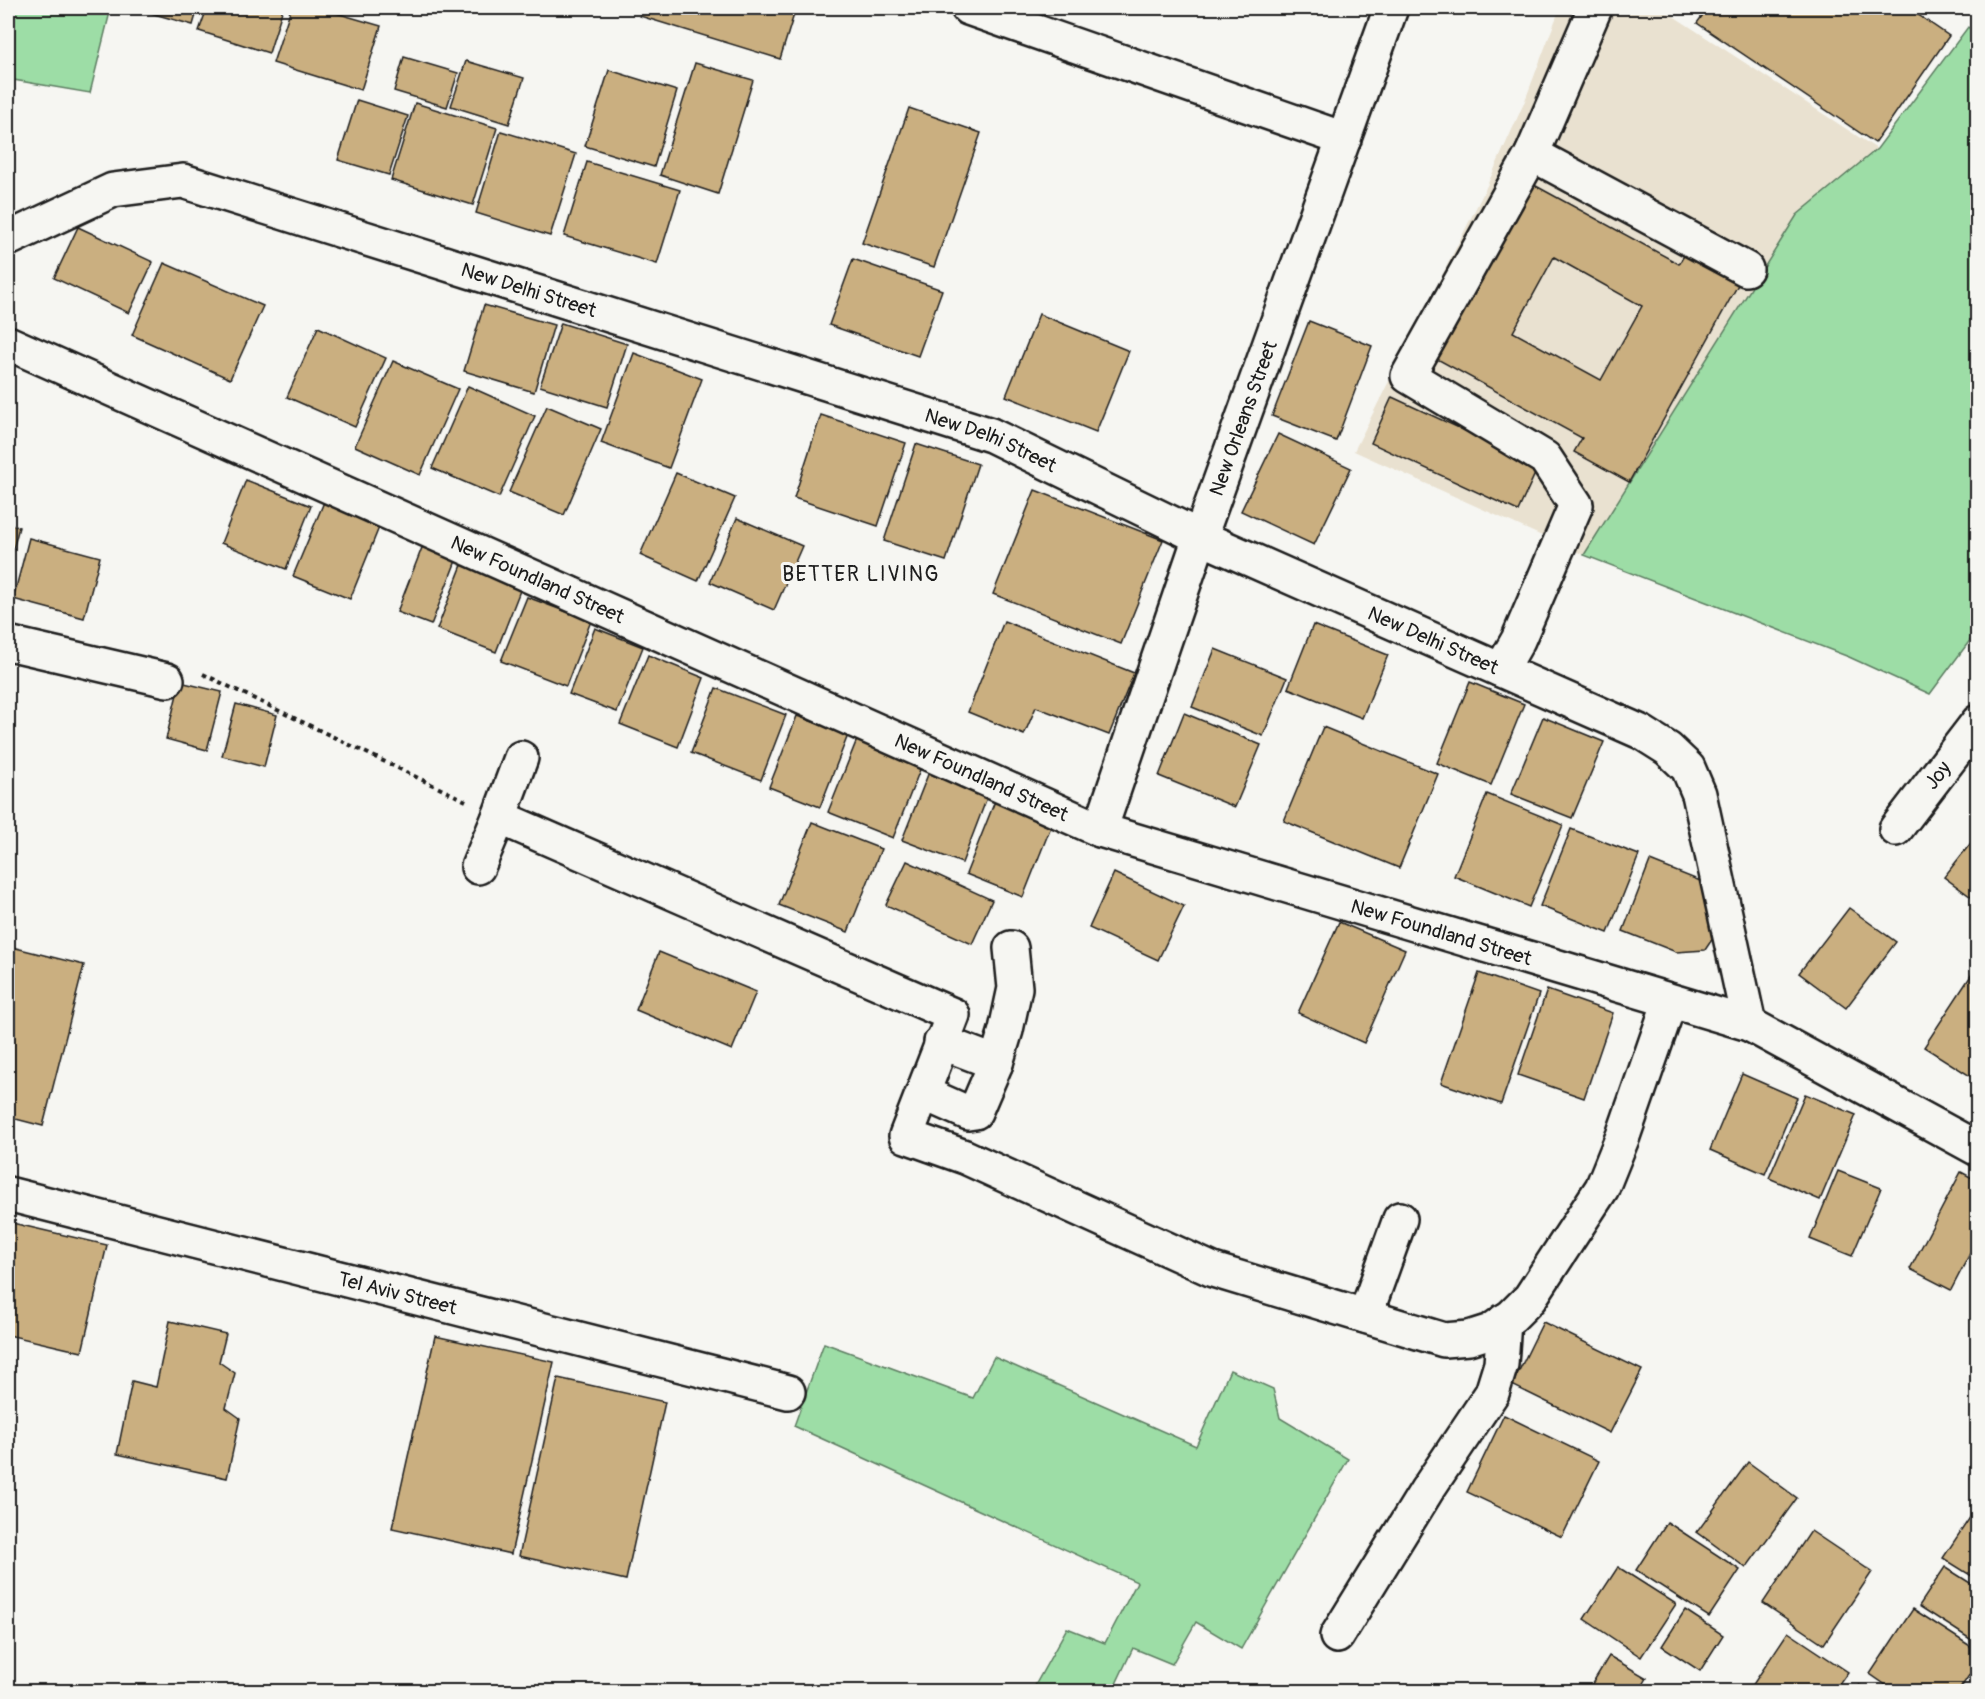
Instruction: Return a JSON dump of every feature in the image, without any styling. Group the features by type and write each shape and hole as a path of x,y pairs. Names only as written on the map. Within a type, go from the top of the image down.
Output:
{"street":[{"path":"968,8 1344,139"},
{"name":"New Orleans Street","path":"1100,830 1200,537 1391,8"},
{"path":"1501,670 1518,639 1576,505 1545,458 1408,376 1532,154 1595,8"},
{"path":"1532,154 1746,269"},
{"name":"New Delhi Street","path":"8,239 113,190 183,181 991,435 1200,537 1641,732 1668,749 1688,768 1699,794 1749,1024"},
{"name":"New Foundland Street","path":"8,343 1100,830 1749,1024 1977,1149"},
{"path":"8,644 167,680"},
{"name":"Joy","path":"1896,829 1977,722"},
{"path":"478,867 500,817 521,758"},
{"path":"500,817 953,1015 906,1136 965,1157 1213,1270 1444,1341 1469,1338 1491,1331 1530,1298 1602,1188 1623,1136 1670,1000"},
{"path":"923,1094 968,1113 975,1113 996,1063 1006,1030 1015,988 1011,948"},
{"path":"941,1042 996,1063"},
{"name":"Tel Aviv Street","path":"8,1194 788,1392"},
{"path":"1365,1316 1400,1219"},
{"path":"1337,1636 1427,1490 1492,1393 1501,1364 1504,1322"}],"path":[{"path":"167,680 195,670 500,817"}],"shaded area":[{"path":"1560,8 1661,8 1877,149 1797,215 1584,555 1354,451 1485,190 1524,103"}],"green space":[{"path":"8,8 111,8 90,93 8,79"},
{"path":"1968,27 1977,34 1977,631 1930,694 1849,657 1584,555 1797,215 1877,149"},
{"path":"824,1343 973,1398 994,1357 1196,1446 1230,1370 1273,1389 1280,1418 1348,1459 1241,1649 1196,1622 1172,1664 1133,1648 1114,1688 1123,1691 1032,1691 1067,1628 1105,1643 1137,1582 794,1426"}],"building":[{"path":"133,8 198,8 193,25"},
{"path":"207,8 283,8 269,53 199,31"},
{"path":"291,8 319,8 381,26 361,90 273,63"},
{"path":"642,8 796,8 780,59 640,16"},
{"path":"1708,8 1908,8 1949,36 1875,143 1697,23"},
{"path":"404,57 458,73 447,107 394,91"},
{"path":"466,61 524,78 509,124 451,106"},
{"path":"695,63 753,80 718,194 660,175"},
{"path":"609,70 677,91 654,167 585,146"},
{"path":"357,100 408,116 389,175 338,160"},
{"path":"415,103 497,128 473,205 391,180"},
{"path":"909,108 981,133 934,267 862,243"},
{"path":"501,131 576,154 550,236 476,213"},
{"path":"587,162 680,190 657,264 564,236"},
{"path":"1525,180 1679,264 1686,252 1740,281 1629,482 1574,452 1582,438 1428,354","holes":["1554,257 1642,306 1601,380 1513,332"]},
{"path":"78,227 153,262 129,313 54,278"},
{"path":"853,259 942,290 918,356 829,325"},
{"path":"164,263 263,306 230,379 132,335"},
{"path":"484,305 554,325 534,392 464,371"},
{"path":"1039,314 1129,351 1096,432 1006,396"},
{"path":"1309,321 1372,346 1336,441 1272,416"},
{"path":"561,323 627,344 607,407 540,386"},
{"path":"318,327 386,358 355,427 287,397"},
{"path":"634,353 702,379 669,468 601,443"},
{"path":"393,361 458,389 420,475 355,446"},
{"path":"468,386 535,416 499,497 432,468"},
{"path":"1392,397 1539,465 1518,511 1371,443"},
{"path":"547,406 601,429 564,515 509,492"},
{"path":"821,415 906,443 878,526 794,498"},
{"path":"1278,434 1351,468 1314,545 1241,511"},
{"path":"916,444 978,464 946,561 884,541"},
{"path":"676,473 735,498 698,581 640,555"},
{"path":"246,480 311,506 286,569 221,543"},
{"path":"1035,490 1163,540 1121,644 993,594"},
{"path":"324,502 380,525 350,599 293,576"},
{"path":"737,518 802,546 774,610 710,582"},
{"path":"8,524 19,527 8,568"},
{"path":"29,538 100,557 84,618 13,599"},
{"path":"425,540 459,553 431,625 397,612"},
{"path":"462,565 521,588 496,652 437,629"},
{"path":"527,597 591,621 566,686 501,661"},
{"path":"1004,621 1134,673 1109,735 1036,707 1024,735 968,712"},
{"path":"1313,625 1388,655 1362,718 1288,688"},
{"path":"595,628 643,647 617,712 569,694"},
{"path":"1215,649 1287,678 1263,736 1192,707"},
{"path":"648,655 704,678 678,747 620,724"},
{"path":"180,682 222,692 207,750 166,739"},
{"path":"1470,682 1524,704 1491,785 1437,763"},
{"path":"716,688 786,715 761,780 691,753"},
{"path":"236,704 277,715 264,767 222,756"},
{"path":"1184,713 1261,745 1235,807 1159,776"},
{"path":"797,716 848,735 820,807 769,787"},
{"path":"1543,717 1604,742 1572,818 1511,794"},
{"path":"1323,727 1438,774 1399,868 1284,821"},
{"path":"858,737 923,762 893,838 828,812"},
{"path":"929,772 988,795 962,863 902,840"},
{"path":"1487,794 1563,825 1529,907 1454,876"},
{"path":"997,796 1054,819 1023,897 966,874"},
{"path":"812,822 881,849 848,932 779,905"},
{"path":"1571,829 1639,855 1608,933 1540,906"},
{"path":"1978,834 1978,902 1944,877"},
{"path":"907,861 992,900 972,944 886,905"},
{"path":"1650,861 1703,882 1715,935 1705,950 1676,952 1623,931"},
{"path":"1114,873 1184,906 1158,960 1089,928"},
{"path":"1849,908 1896,942 1846,1008 1799,973"},
{"path":"1339,922 1405,950 1364,1043 1298,1013"},
{"path":"8,946 84,965 43,1126 8,1117"},
{"path":"659,952 756,992 732,1050 636,1010"},
{"path":"1974,971 1978,973 1978,1081 1924,1047"},
{"path":"1479,973 1539,994 1501,1104 1441,1083"},
{"path":"1547,990 1613,1013 1584,1098 1518,1075"},
{"path":"1742,1074 1797,1098 1765,1174 1710,1150"},
{"path":"1805,1094 1856,1115 1820,1200 1769,1178"},
{"path":"1838,1171 1881,1188 1852,1256 1810,1239"},
{"path":"1961,1172 1978,1181 1978,1238 1951,1290 1910,1269"},
{"path":"8,1222 107,1245 82,1352 8,1335"},
{"path":"170,1321 226,1334 219,1362 235,1373 226,1408 240,1418 227,1478 117,1454 132,1381 156,1387"},
{"path":"1543,1322 1642,1370 1610,1433 1512,1385"},
{"path":"435,1336 554,1362 511,1554 392,1528"},
{"path":"558,1378 665,1402 626,1580 519,1556"},
{"path":"1504,1415 1599,1461 1562,1537 1467,1492"},
{"path":"1748,1462 1797,1498 1746,1568 1697,1532"},
{"path":"1971,1516 1978,1520 1978,1580 1943,1558"},
{"path":"1667,1522 1740,1570 1709,1617 1636,1570"},
{"path":"1811,1531 1872,1572 1824,1644 1763,1603"},
{"path":"1618,1567 1676,1604 1641,1657 1584,1619"},
{"path":"1945,1567 1978,1588 1978,1644 1919,1606"},
{"path":"1913,1609 1978,1651 1978,1662 1958,1692 1896,1692 1870,1674"},
{"path":"1685,1610 1723,1635 1700,1671 1662,1646"},
{"path":"1788,1632 1848,1672 1834,1692 1748,1692"},
{"path":"1609,1656 1647,1678 1639,1692 1587,1692"},
{"path":"1859,1685 1870,1692 1856,1692"}],"district":[{"name":"BETTER LIVING","path":"861,574"}]}
